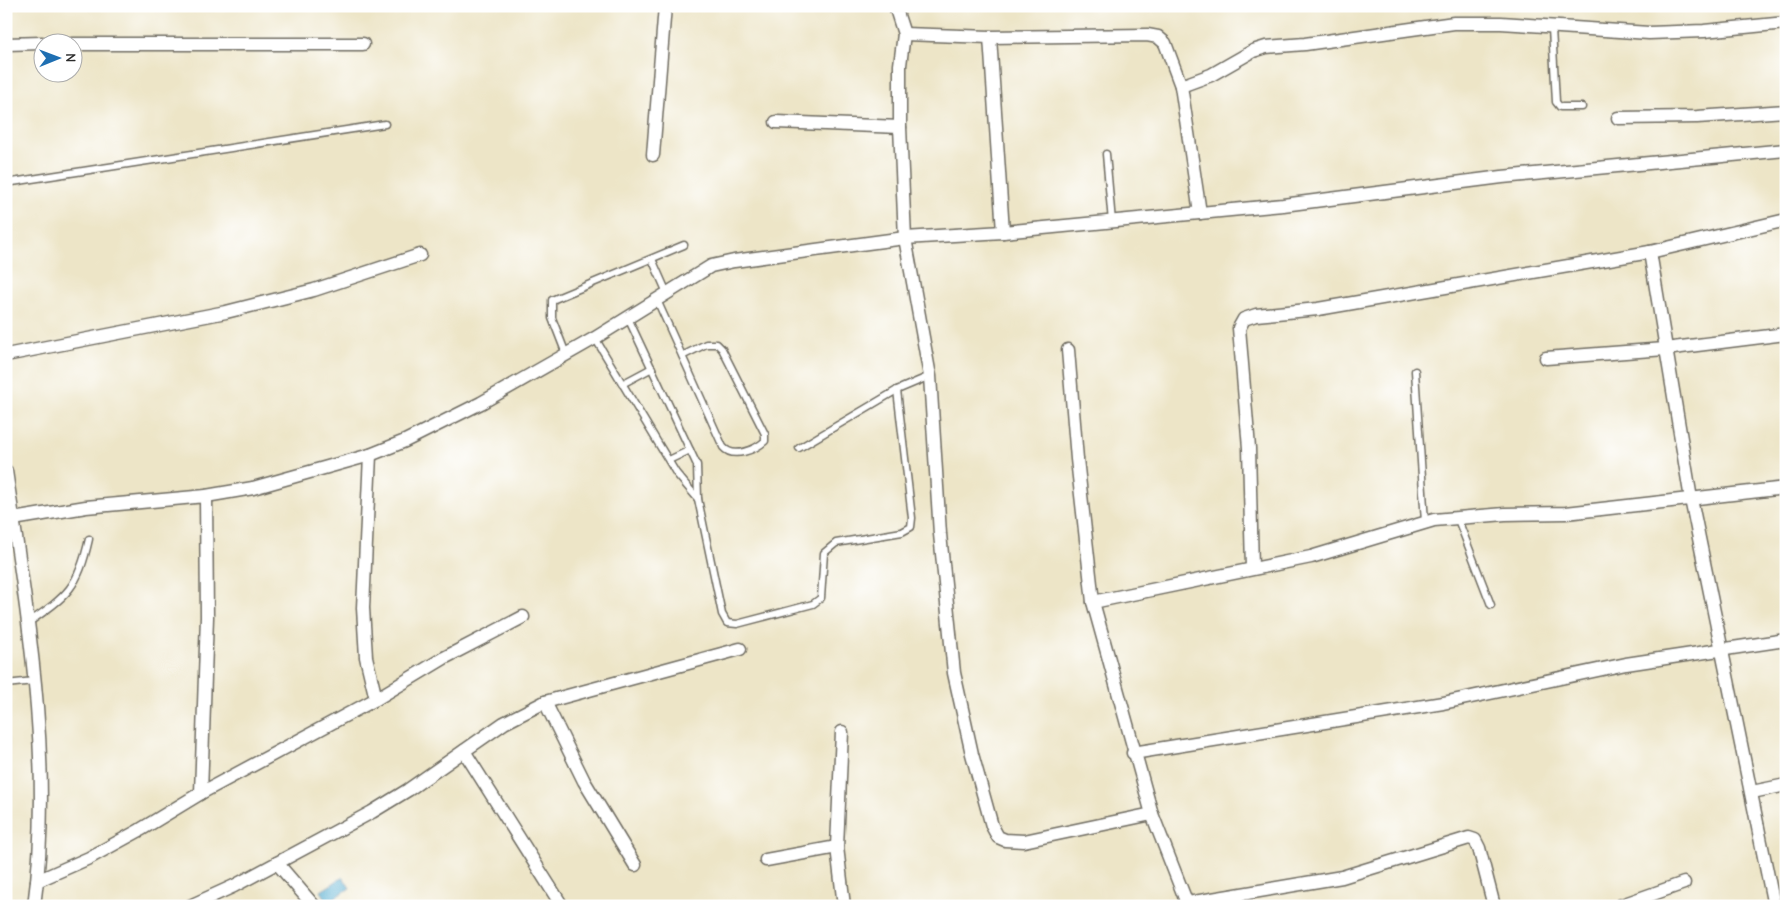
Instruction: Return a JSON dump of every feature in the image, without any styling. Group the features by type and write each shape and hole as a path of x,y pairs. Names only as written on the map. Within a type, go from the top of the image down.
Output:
{"street":[{"path":"653,155 665,6"},
{"path":"895,6 904,34 900,65 900,127 905,238 930,376 940,534 954,673 972,754 992,826 998,837 1005,840 1024,841 1152,814"},
{"path":"1181,86 1211,74 1254,51 1266,47 1305,44 1454,23 1501,23 1552,28 1649,33 1704,31 1786,22"},
{"path":"904,34 990,37 1158,36 1165,43 1181,86 1200,213"},
{"path":"990,37 1003,232"},
{"path":"6,44 32,43"},
{"path":"82,44 363,44"},
{"path":"1618,118 1697,117 1786,111"},
{"path":"776,122 900,127"},
{"path":"13,519 86,507 206,496 298,477 370,455 406,441 481,403 595,338 711,266 905,238 1003,232 1112,222 1358,197 1502,177 1786,150"},
{"path":"1252,568 1249,448 1239,328 1244,320 1256,315 1318,309 1650,252 1786,220"},
{"path":"1650,252 1664,349 1691,499 1774,906"},
{"path":"6,355 235,310 314,290 420,255"},
{"path":"1546,358 1664,349 1786,334"},
{"path":"1068,350 1077,459 1093,602 1133,753 1152,814 1188,905 1342,877 1469,838 1475,840 1480,848 1494,906"},
{"path":"370,455 363,608 366,657 376,699"},
{"path":"6,470 34,681 41,795 34,906"},
{"path":"1093,602 1311,557 1425,522 1457,516 1566,513 1786,488"},
{"path":"201,793 207,617 206,496"},
{"path":"37,881 106,849 201,793 376,699 444,658 523,617"},
{"path":"1133,753 1443,703 1626,664 1721,648 1786,640"},
{"path":"190,906 234,886 401,794 504,723 545,702 740,649"},
{"path":"545,702 584,781 635,864"},
{"path":"842,732 837,847 844,906"},
{"path":"464,751 562,906"},
{"path":"1752,792 1786,785"},
{"path":"766,860 837,847"},
{"path":"277,863 314,906"},
{"path":"1619,906 1684,883"}],"lane":[{"path":"1552,28 1556,102 1560,107 1582,107"},
{"path":"6,183 385,124"},
{"path":"1106,154 1112,222"},
{"path":"566,354 552,318 552,300 684,245"},
{"path":"652,259 682,356 723,448 727,452 734,454 765,441 765,434 722,349 717,344 706,344 682,356"},
{"path":"628,318 697,465 698,499 722,614 727,622 737,624 813,604 821,598 824,553 836,543 902,532 911,526 912,518 897,390"},
{"path":"595,338 669,460 698,499"},
{"path":"622,384 652,368"},
{"path":"1415,371 1425,522"},
{"path":"799,448 897,390 930,376"},
{"path":"669,460 690,450"},
{"path":"1457,516 1491,605"},
{"path":"26,624 56,605 71,589 82,569 89,539"},
{"path":"6,684 34,681"}],"water":[{"path":"343,877 350,888 328,902 321,891"}]}
